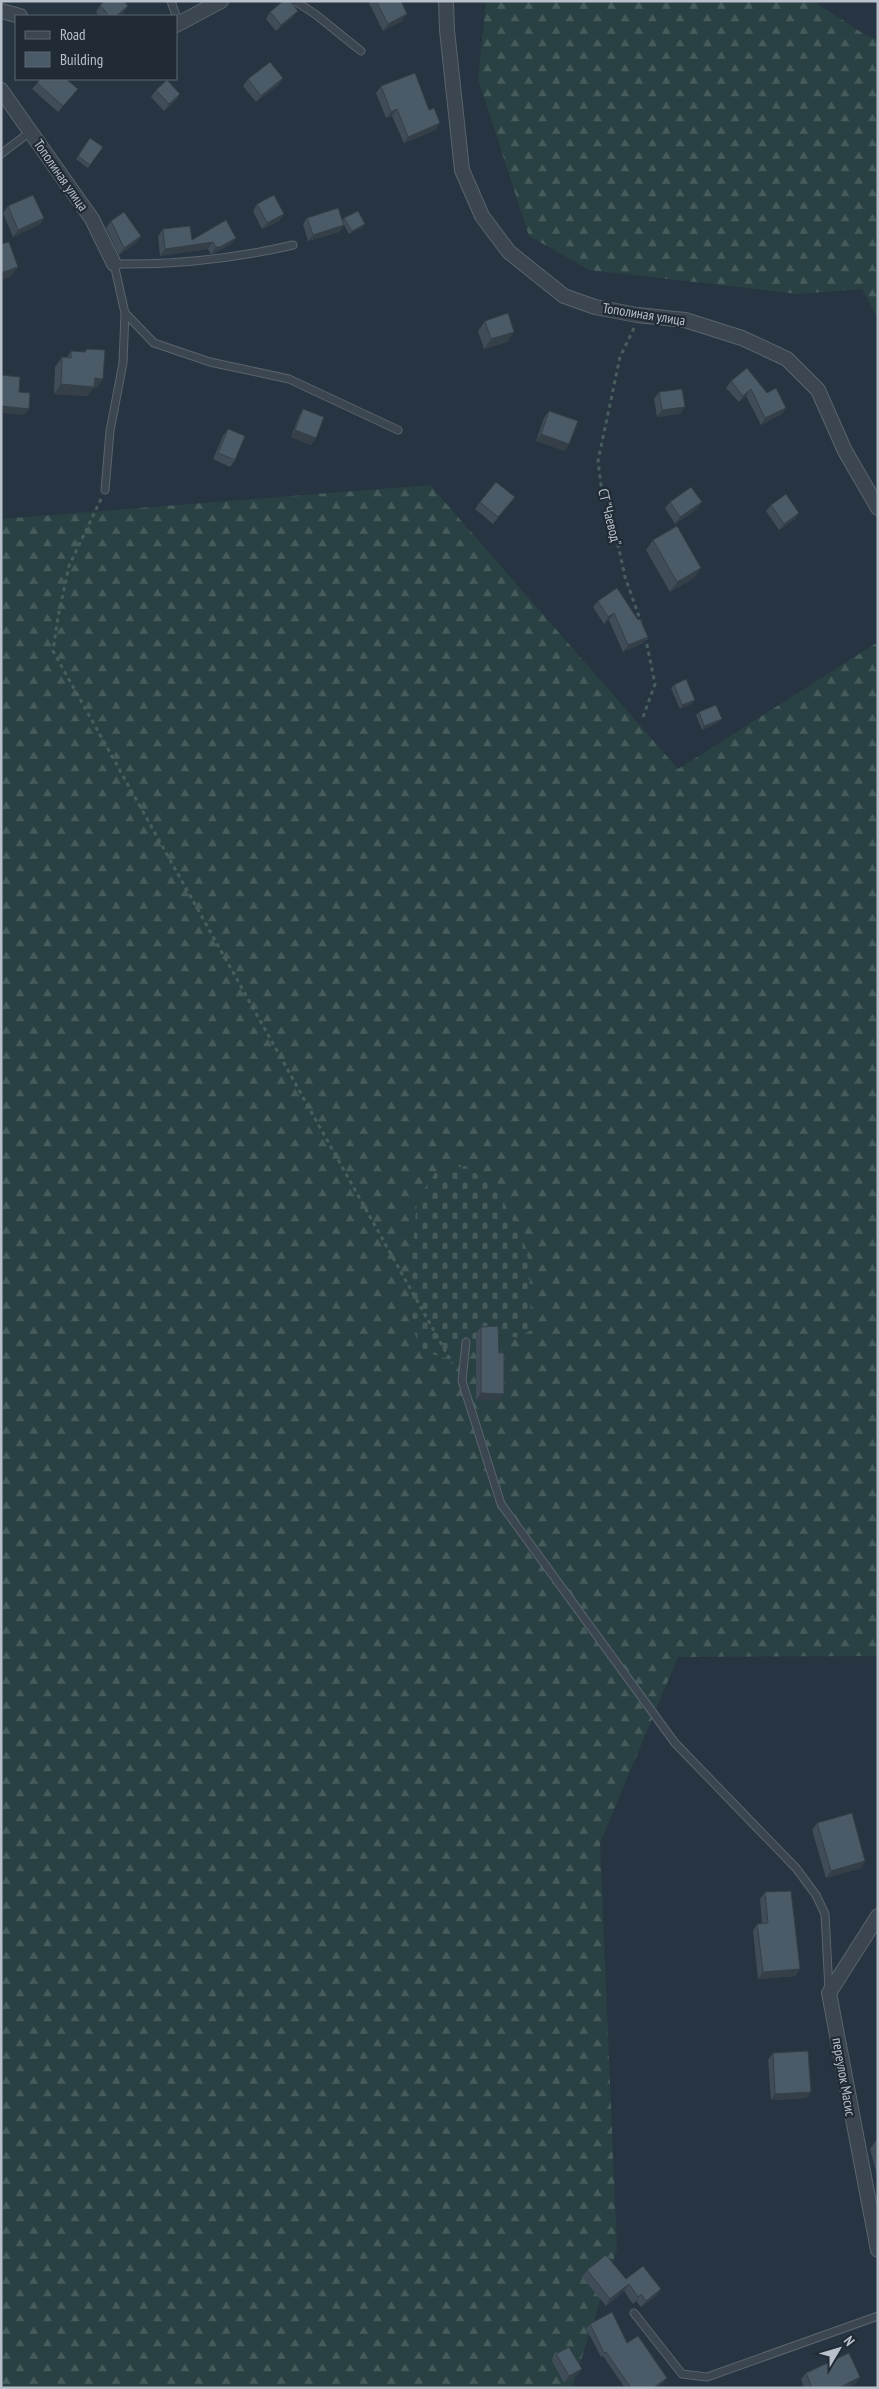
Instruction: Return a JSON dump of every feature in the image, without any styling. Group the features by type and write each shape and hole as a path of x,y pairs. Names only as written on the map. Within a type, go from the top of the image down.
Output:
{"street":[{"path":"178,25 221,1"},
{"name":"Тополиная улица","path":"446,1 447,30 462,170 482,216 509,252 564,296 595,306 637,315 686,320 742,338 787,359 818,390 845,451 878,508"},
{"path":"1,11 16,15"},
{"name":"Тополиная улица","path":"1,90 92,219 114,264"},
{"path":"829,1993 878,1916"},
{"name":"переулок Масис","path":"829,1993 878,2250"}],"lane":[{"path":"171,1 175,15"},
{"path":"295,1 315,14 360,51"},
{"path":"1,154 30,132"},
{"path":"105,490 110,432 122,363 125,313 114,264 206,261 255,254 293,245"},
{"path":"125,313 154,342 210,362 289,379 398,430"},
{"path":"466,1342 462,1381 501,1504 675,1743 796,1868 816,1895 825,1914 829,1993"},
{"path":"634,2313 682,2374 707,2377 878,2316"}],"path":[{"name":"СТ \"Чаевод\"","path":"637,315 634,329 620,356 598,461 601,485 609,503 625,577 646,636 655,684 644,717"},
{"path":"105,490 69,566 53,651 462,1381"}],"green space":[{"path":"486,1 813,1 867,36 878,39 878,319 862,289 798,294 589,270 529,236 478,79"},
{"path":"430,485 678,769 878,642 878,1656 678,1657 600,1843 617,2249 572,2388 1,2388 1,519","holes":["530,1279 519,1338 497,1336 480,1339 445,1358"]},
{"path":"466,1166 498,1190 527,1250 532,1329 519,1338 497,1336 480,1339 445,1358 422,1351 407,1315 417,1200 437,1170"}],"building":[{"path":"105,1 124,1 128,6 117,15 108,15 100,5"},
{"path":"283,1 290,1 298,11 281,25 270,12"},
{"path":"376,1 401,1 407,14 388,24"},
{"path":"270,62 283,78 261,96 248,79"},
{"path":"415,73 429,110 434,108 440,123 408,137 397,109 391,112 381,86"},
{"path":"39,80 67,80 78,89 63,106 37,83"},
{"path":"167,80 180,94 169,104 156,90"},
{"path":"90,138 103,147 90,165 78,156"},
{"path":"33,195 44,218 18,230 8,206"},
{"path":"274,195 284,214 267,223 257,204"},
{"path":"338,208 344,225 313,235 307,218"},
{"path":"358,211 365,224 352,231 344,218"},
{"path":"124,212 141,236 124,248 111,221"},
{"path":"226,220 236,238 220,247 216,247 213,242 165,249 163,229 190,226 192,240"},
{"path":"9,242 18,267 1,273 1,244"},
{"path":"508,313 514,332 491,339 485,321"},
{"path":"87,349 105,350 103,379 95,378 94,387 61,384 62,357 71,358 71,351 85,352"},
{"path":"747,368 767,393 776,388 786,408 765,418 751,389 743,396 731,381"},
{"path":"1,375 20,377 19,392 30,393 29,409 1,406"},
{"path":"682,389 685,407 662,410 659,392"},
{"path":"303,409 324,417 316,438 295,430"},
{"path":"549,411 578,421 569,444 541,434"},
{"path":"228,429 245,436 235,460 218,453"},
{"path":"496,482 515,497 498,517 480,502"},
{"path":"691,487 702,502 680,517 670,502"},
{"path":"786,494 799,513 784,524 771,505"},
{"path":"677,526 701,568 677,582 653,540"},
{"path":"617,588 638,620 640,619 648,637 628,645 614,613 608,617 598,601"},
{"path":"686,679 695,700 682,705 674,685"},
{"path":"716,705 722,719 704,726 699,712"},
{"path":"498,1326 499,1353 504,1353 504,1394 481,1393 481,1327"},
{"path":"852,1813 865,1861 831,1871 817,1823"},
{"path":"791,1891 800,1969 763,1972 757,1924 768,1923 765,1892"},
{"path":"808,2051 811,2092 775,2094 773,2053"},
{"path":"606,2255 626,2279 643,2266 661,2289 646,2301 641,2294 638,2297 629,2284 610,2299 587,2270"},
{"path":"612,2312 627,2343 638,2336 667,2378 653,2388 631,2388 606,2352 604,2353 590,2324"},
{"path":"569,2347 582,2369 569,2376 556,2354"},
{"path":"849,2353 860,2377 839,2388 812,2388 806,2373"}]}
